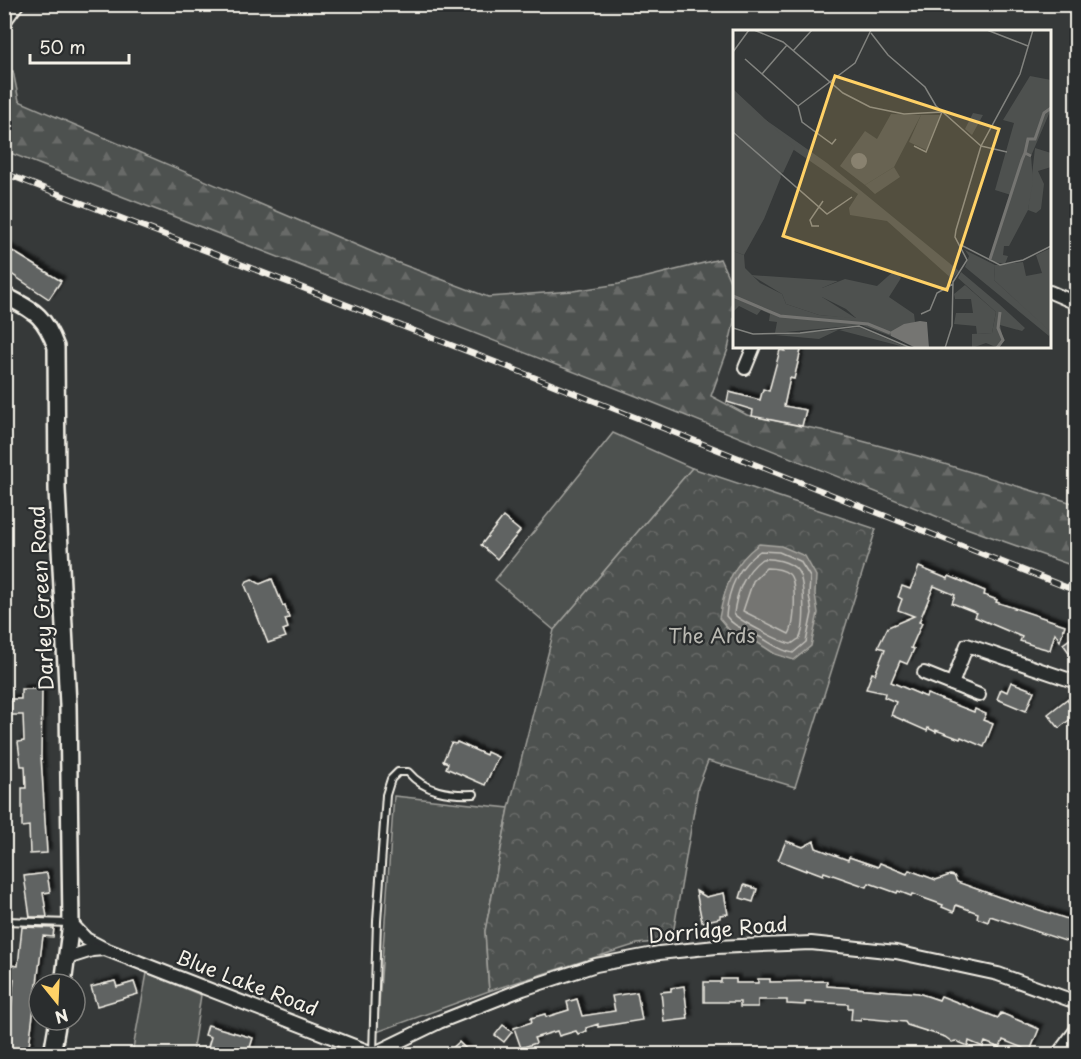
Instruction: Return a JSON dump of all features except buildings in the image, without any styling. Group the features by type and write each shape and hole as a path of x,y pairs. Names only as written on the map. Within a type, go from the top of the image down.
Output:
{"street":[{"path":"1051,292 1077,303"},
{"name":"Darley Green Road","path":"4,295 37,313 50,329 56,347 57,489 68,705 71,923 65,972"},
{"path":"745,368 753,348"},
{"path":"952,684 967,645 1077,682"},
{"path":"924,673 979,695"},
{"name":"Blue Lake Road","path":"71,923 86,939 105,949 374,1054"},
{"name":"Dorridge Road","path":"374,1054 439,1022 523,989 596,965 659,953 716,947 811,943 896,952 998,974 1077,1002"},
{"path":"67,958 92,950 105,949"},
{"path":"1058,1054 1077,1030"},
{"path":"52,1054 56,1032"}],"lane":[{"path":"4,27 21,4"},
{"path":"374,1054 377,921 386,795 391,779 398,772 408,772 416,781 438,792 474,794"},
{"path":"4,921 71,923"}],"green space":[{"path":"13,71 19,101 396,262 488,297 573,291 619,284 720,259 733,288 733,326 728,349 711,396 747,415 821,430 918,456 1076,504 1076,567 958,525 644,399 5,151 4,72"},
{"path":"613,433 692,468 554,630 495,580"},
{"name":"The Ards","path":"692,468 876,529 795,787 708,761 698,787 672,940 637,944 489,991 485,931 509,808 554,630"},
{"path":"394,796 509,808 485,931 489,991 377,1032"},
{"path":"147,973 201,995 192,1054 132,1054"}],"water":[{"path":"759,544 781,546 805,556 816,576 815,594 818,613 811,646 794,660 775,654 752,639 730,631 719,618 731,576 742,560"}],"railway":[{"path":"4,173 503,365 1076,591"}]}
